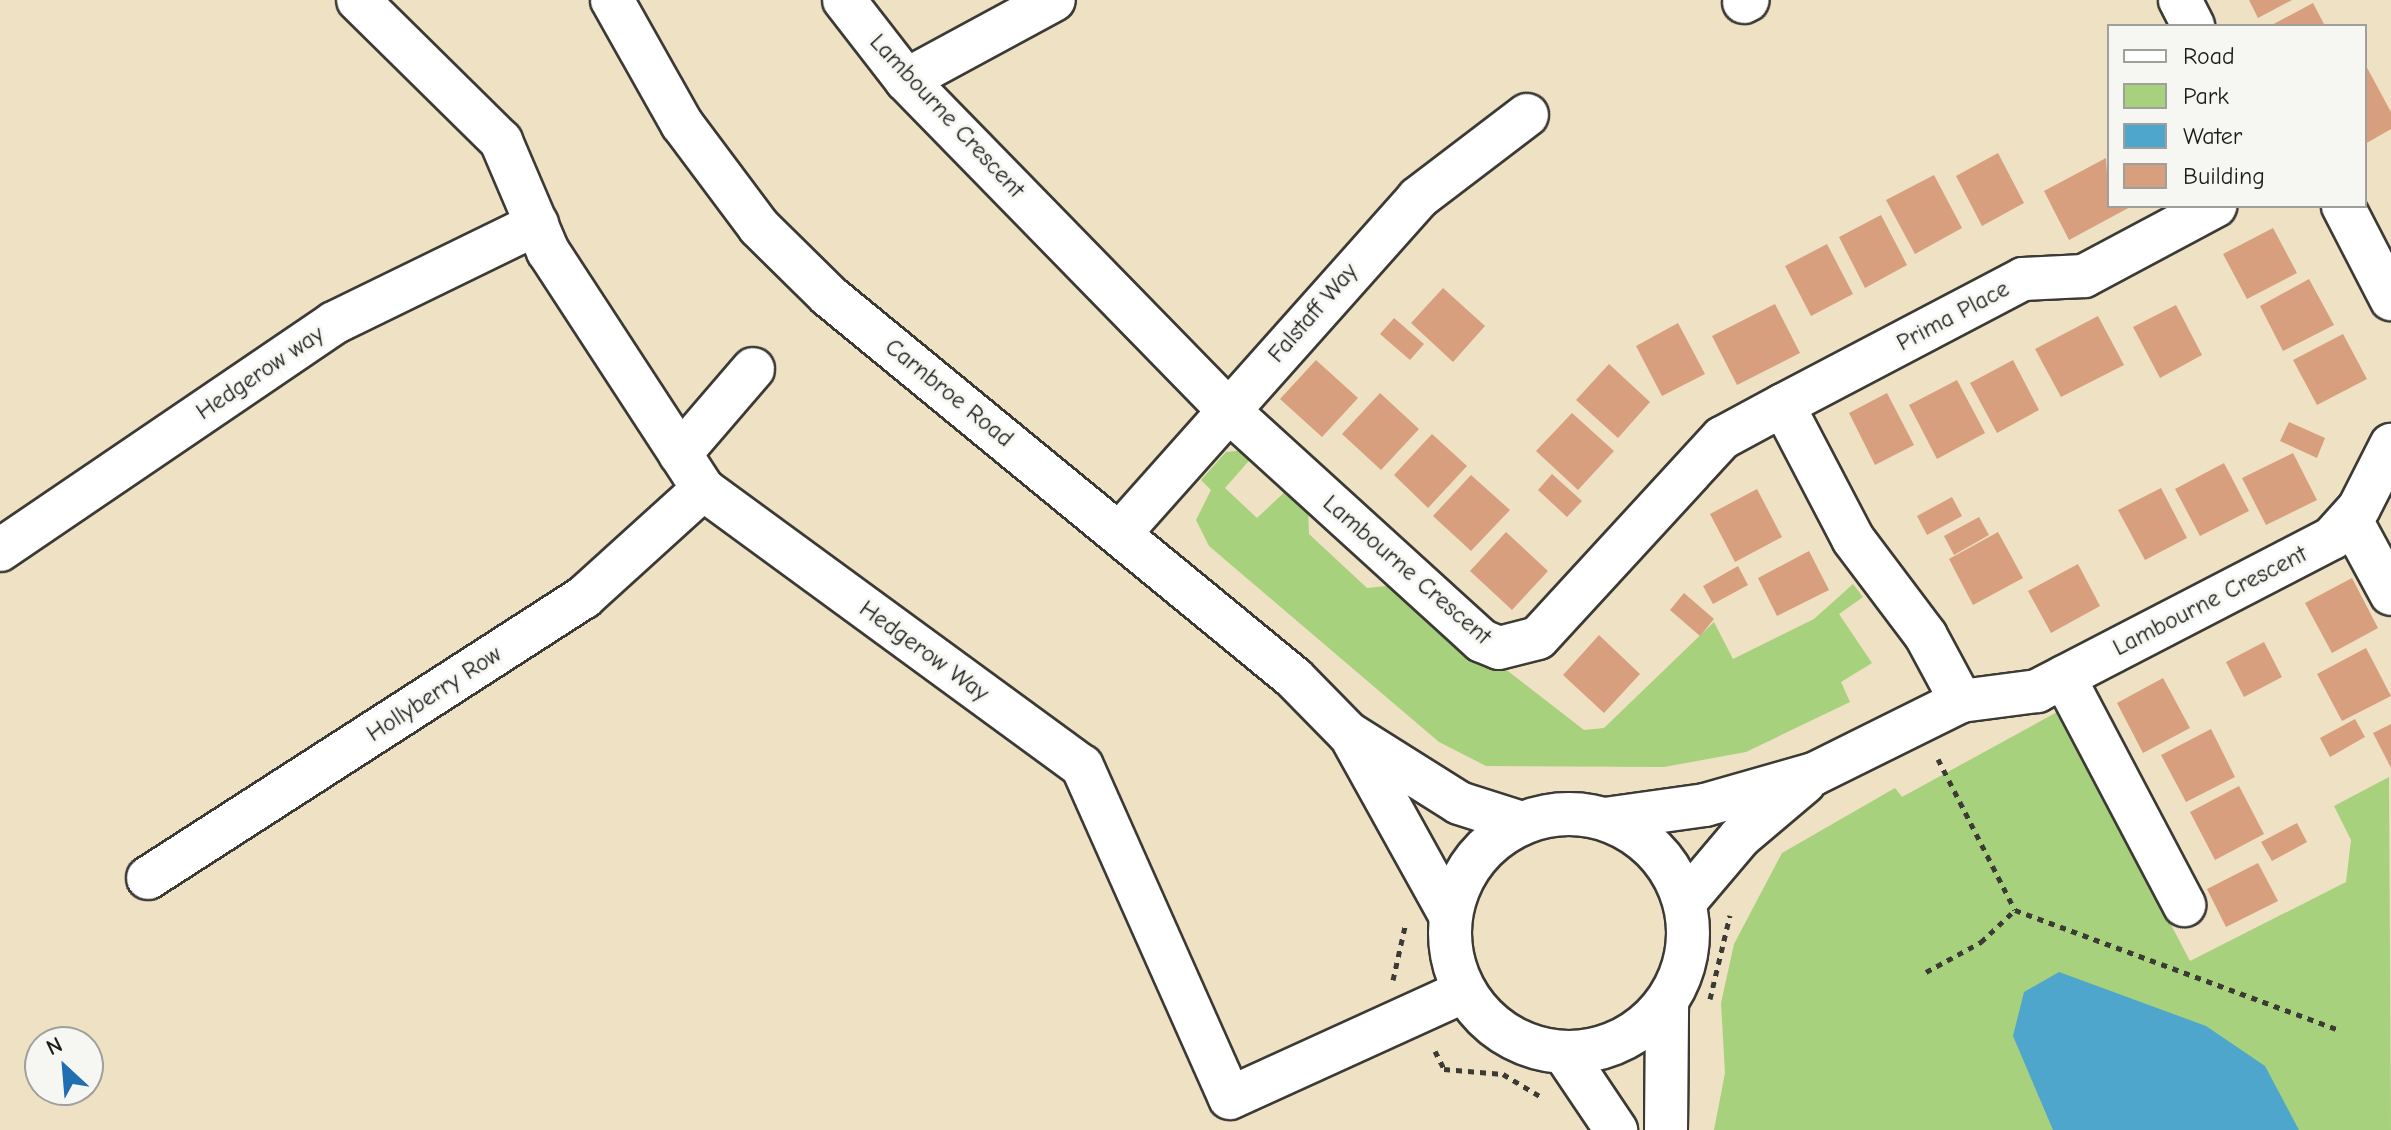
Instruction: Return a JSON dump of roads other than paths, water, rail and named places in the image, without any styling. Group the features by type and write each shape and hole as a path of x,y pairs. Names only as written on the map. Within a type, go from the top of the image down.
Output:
{"street":[{"name":"Hedgerow Way","path":"358,0 501,141 543,237 703,489 1082,766 1230,1098 1463,992"},
{"name":"Carnbroe Road","path":"612,0 682,124 759,227 829,296 1120,533 1348,733 1459,803 1522,823"},
{"name":"Lambourne Crescent","path":"844,0 906,80 1228,410 1482,641 1499,648 1538,638 1722,438 1783,405"},
{"path":"906,80 1054,0"},
{"path":"2180,0 2192,24"},
{"name":"Falstaff Way","path":"1120,533 1418,198 1527,115"},
{"name":"Prima Place","path":"1783,405 2023,279 2084,276 2211,208"},
{"path":"2344,208 2391,299"},
{"name":"Hedgerow way","path":"0,550 334,323 543,237"},
{"path":"680,454 753,369"},
{"path":"1783,405 1853,539 1926,636 1961,701"},
{"name":"Lambourne Crescent","path":"1605,819 1705,805 1814,774 1961,701 2037,691 2332,538 2351,520 2391,445"},
{"name":"Hollyberry Row","path":"148,878 584,597 703,489"},
{"path":"2351,520 2391,594"},
{"path":"2064,677 2184,905"},
{"name":"Carnbroe Road","path":"1348,733 1419,848 1450,915"},
{"name":"Lambourne Crescent","path":"1685,902 1740,837 1814,774"},
{"name":"Carnbroe Road","path":"1563,813 1605,819 1643,838 1672,870 1685,902 1684,972 1667,1003 1606,1049 1565,1054 1524,1046 1489,1024 1463,992 1450,954 1450,915 1462,877 1486,845 1522,823 1563,813"},
{"name":"Carnbroe Road","path":"1666,1130 1667,1003"},
{"path":"1565,1054 1616,1130"}],"water":[{"path":"2059,972 2206,1026 2265,1066 2299,1130 2053,1130 2013,1036 2024,992"}]}
